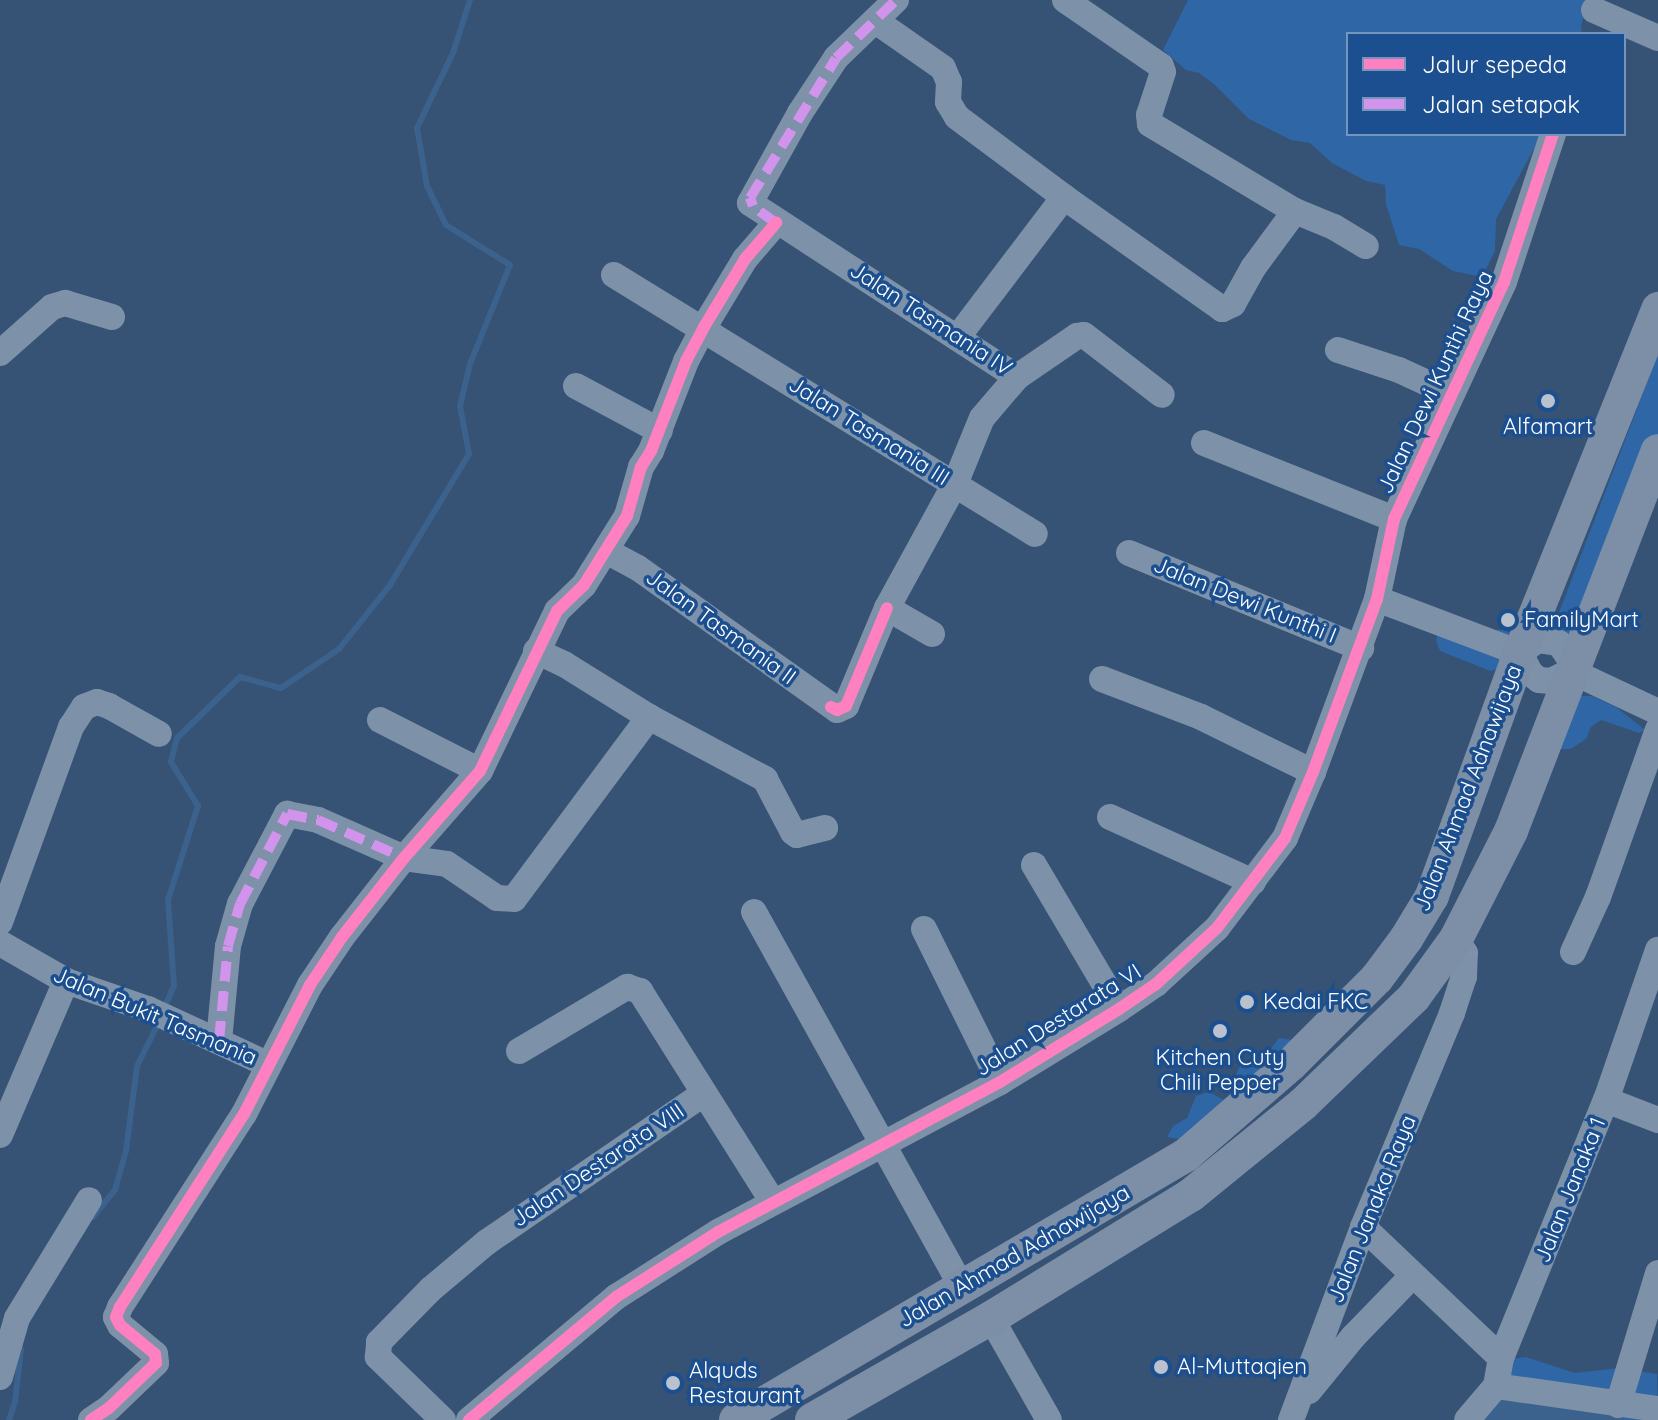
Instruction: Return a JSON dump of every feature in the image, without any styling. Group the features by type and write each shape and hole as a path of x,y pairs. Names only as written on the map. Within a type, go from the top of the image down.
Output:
{"main road":[{"name":"Jalan Ahmad Adnawijaya","path":"736,1420 1186,1155 1337,1021 1377,978 1406,939 1436,886 1520,653 1658,309"},
{"name":"Jalan Ahmad Adnawijaya","path":"815,1418 991,1318 1191,1195 1303,1104 1414,997 1456,939 1500,851 1658,451"},
{"path":"1456,831 1457,843 1473,856 1489,858 1500,851"},
{"path":"1436,886 1447,877 1458,877 1470,884 1476,900"},
{"path":"854,1349 852,1365 857,1374 875,1385"},
{"path":"798,1382 812,1385 820,1393 822,1406 815,1418"}],"street":[{"path":"896,0 877,22 943,68 949,82 948,102 957,117 1222,309 1233,304 1253,268 1295,211"},
{"path":"1065,0 1161,66 1163,72 1149,115 1150,124 1295,211 1334,227 1366,246"},
{"path":"1593,15 1658,38"},
{"name":"Jalan Tasmania IV","path":"877,22 846,46 832,64 750,198 753,206 1017,377 1077,336 1084,335 1162,395"},
{"name":"Jalan Dewi Kunthi Raya","path":"1361,648 1377,599 1394,519 1504,282 1552,136"},
{"path":"957,338 1064,197"},
{"path":"91,1420 109,1408 156,1363 155,1354 116,1317 200,1185 269,1065 310,985 342,937 404,858 480,771 557,611 584,585 608,552 627,516 641,467 660,431 686,361 704,327 745,259 776,223"},
{"name":"Jalan Tasmania III","path":"614,275 704,327 1035,534"},
{"path":"0,353 52,307 65,303 112,317"},
{"path":"1338,350 1399,370 1451,394"},
{"path":"932,634 887,608 955,484 982,418 1017,377"},
{"path":"576,386 660,431"},
{"path":"1204,443 1394,519"},
{"name":"Jalan Tasmania II","path":"608,552 638,568 831,707 842,710 887,608"},
{"name":"Jalan Dewi Kunthi I","path":"1129,553 1361,648"},
{"path":"1377,599 1520,653 1537,640 1548,639 1566,651 1571,671 1658,712"},
{"name":"Jalan Destarata VI","path":"469,1420 616,1297 718,1232 1000,1082 1156,984 1217,928 1285,838 1361,648"},
{"path":"536,651 649,717 765,779 797,835 825,828"},
{"path":"1102,679 1201,717 1313,772"},
{"path":"0,922 71,727 84,707 97,702 159,734"},
{"path":"219,1041 228,946 240,904 287,814 318,820 404,858 447,864 488,893 504,900 514,899 649,717"},
{"path":"380,720 480,771"},
{"path":"1573,952 1598,897 1658,729"},
{"path":"1110,817 1253,882"},
{"path":"1034,865 1119,1009"},
{"path":"754,912 962,1287"},
{"path":"924,929 1000,1082"},
{"name":"Jalan Janaka Raya","path":"1294,1413 1363,1227 1452,1013 1464,977 1465,953 1456,939"},
{"name":"Jalan Bukit Tasmania","path":"0,943 66,981 159,1014 269,1065"},
{"name":"Jalan Janaka 1","path":"1496,1386 1501,1358 1652,994 1658,950"},
{"path":"0,1135 66,981"},
{"name":"Jalan Destarata VIII","path":"443,1420 378,1357 379,1342 431,1289 487,1242 703,1094 640,991 627,987 519,1051"},
{"path":"1414,997 1452,1013"},
{"path":"703,1094 773,1202"},
{"path":"1606,1100 1658,1120"},
{"path":"0,1377 17,1318 89,1200"},
{"path":"1363,1227 1501,1358"},
{"name":"Jalan Janaka Raya","path":"1294,1413 1353,1337 1413,1275"},
{"path":"1618,1405 1656,1287"},
{"path":"991,1318 1049,1420"},
{"path":"1467,1420 1496,1386 1658,1409"}],"shaded area":[{"path":"1188,0 1590,0 1581,25 1582,32 1346,32 1346,136 1541,136 1496,219 1495,251 1482,277 1453,271 1419,249 1399,245 1386,204 1385,185 1366,181 1332,163 1310,143 1291,140 1249,119 1215,85 1199,73 1186,70 1163,50"},
{"path":"1658,354 1658,439 1579,638 1559,635 1555,623"},
{"path":"1439,630 1504,630 1513,634 1496,670 1490,671 1440,651 1436,641"},
{"path":"1580,696 1592,696 1616,707 1645,730 1639,733 1601,720 1591,727 1586,739 1571,749 1559,749"},
{"path":"1279,1038 1293,1040 1265,1062 1242,1088 1237,1086 1233,1082 1240,1066 1262,1060"},
{"path":"1209,1092 1224,1100 1179,1139 1167,1137 1173,1126 1187,1118 1196,1096"},
{"path":"1526,1357 1575,1373 1619,1368 1657,1374 1658,1420 1563,1420 1534,1407 1522,1410 1508,1420 1456,1420 1512,1359"}],"waterway":[{"path":"164,1009 174,986 168,900 198,806 171,762 177,738 240,677 281,688 339,649 390,585 469,454 460,406 470,364 510,265 446,225 427,186 417,128 453,53 470,0"},
{"path":"93,1217 115,1190 126,1151 137,1066 160,1020"},
{"path":"9,1420 15,1402 21,1349"},
{"path":"1495,1420 1503,1415 1583,1404 1608,1408"}],"marked path":[{"path":"776,223 753,206 750,198 836,58 896,0"},
{"path":"219,1041 228,946 240,904 287,814 318,820 404,858"}],"cycle path":[{"path":"469,1420 616,1297 718,1232 1000,1082 1119,1009 1156,984 1217,928 1285,838 1313,772 1377,599 1394,519 1504,282 1552,136"},
{"path":"91,1420 109,1408 156,1363 155,1354 120,1325 116,1317 120,1307 244,1114 310,985 342,937 404,858 480,771 557,611 584,585 627,516 641,467 651,451 686,361 704,327 745,259 776,223"},
{"path":"831,707 837,710 846,706 887,608"}],"place":[{"name":"Alfamart","path":"1548,401"},
{"name":"FamilyMart","path":"1508,620"},
{"name":"Kedai FKC","path":"1247,1002"},
{"name":"Kitchen Cuty Chili Pepper","path":"1220,1031"},
{"name":"Al-Muttaqien","path":"1161,1367"},
{"name":"Alquds Restaurant","path":"673,1383"}]}
